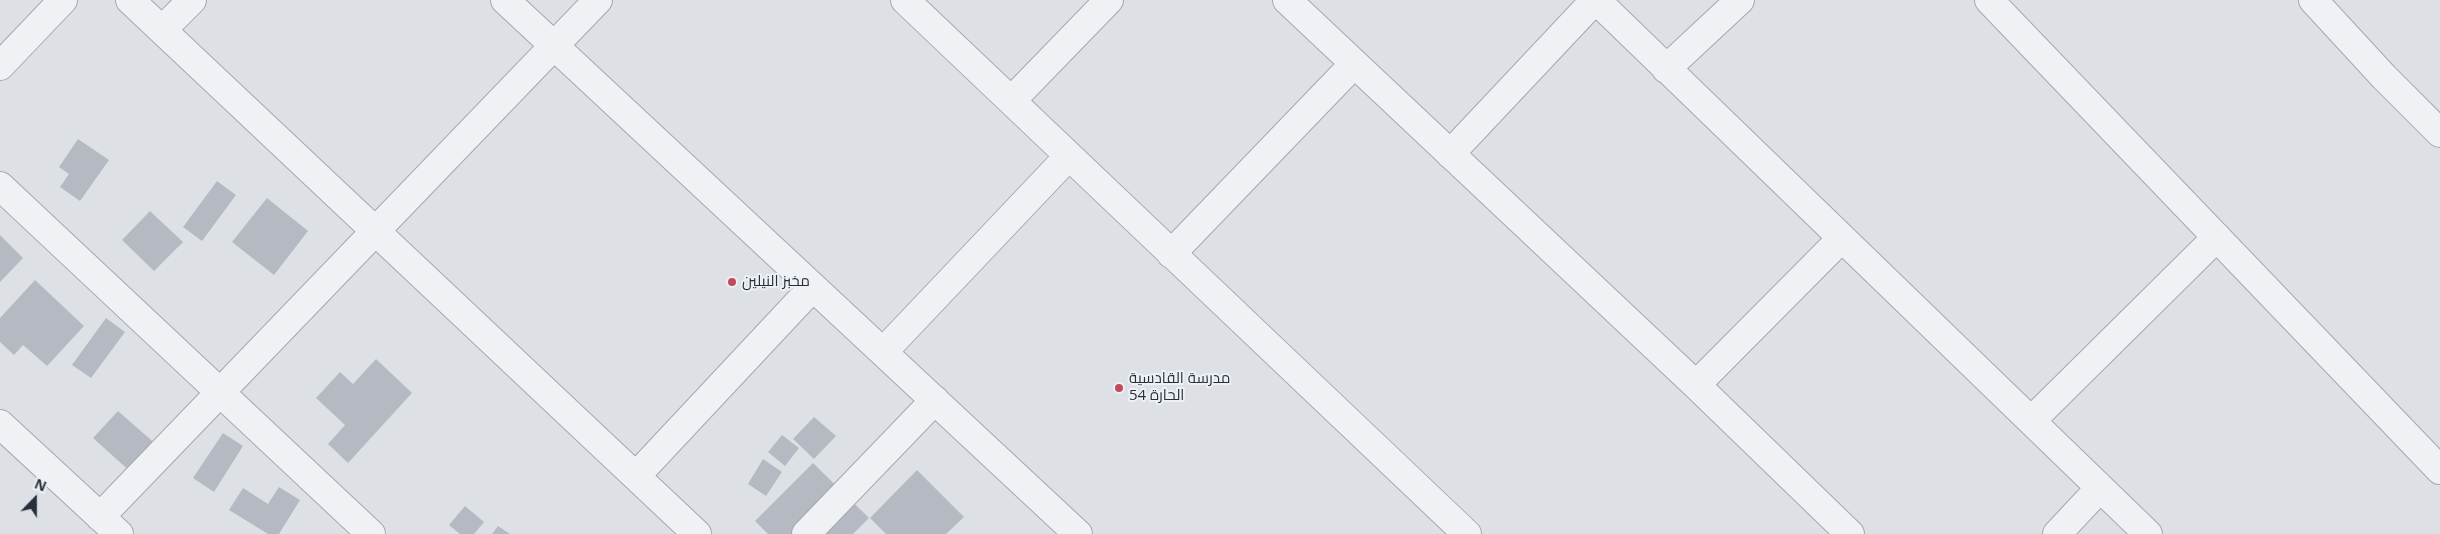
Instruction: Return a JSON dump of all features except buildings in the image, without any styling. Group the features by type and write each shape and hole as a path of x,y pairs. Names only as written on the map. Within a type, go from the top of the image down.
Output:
{"street":[{"path":"0,66 63,0"},
{"path":"130,0 697,534"},
{"path":"162,30 192,0"},
{"path":"505,0 1078,534"},
{"path":"0,424 109,526 220,392 598,0"},
{"path":"905,0 1012,100 1068,157 1467,534"},
{"path":"1012,100 1108,0"},
{"path":"1287,0 1696,385 1850,534"},
{"path":"1450,154 1595,0 2148,534"},
{"path":"1666,69 1740,0"},
{"path":"1989,0 2440,470"},
{"path":"2313,0 2384,77 2440,133"},
{"path":"1172,254 1354,64"},
{"path":"883,352 1068,157"},
{"path":"0,186 371,534"},
{"path":"2032,421 2217,237"},
{"path":"1696,385 1841,238"},
{"path":"636,476 813,287"},
{"path":"806,534 935,400"},
{"path":"2057,534 2100,488"}],"place":[{"name":"مخبز النيلين","path":"732,282"},
{"name":"مدرسة القادسية الحارة 54","path":"1119,388"}]}
